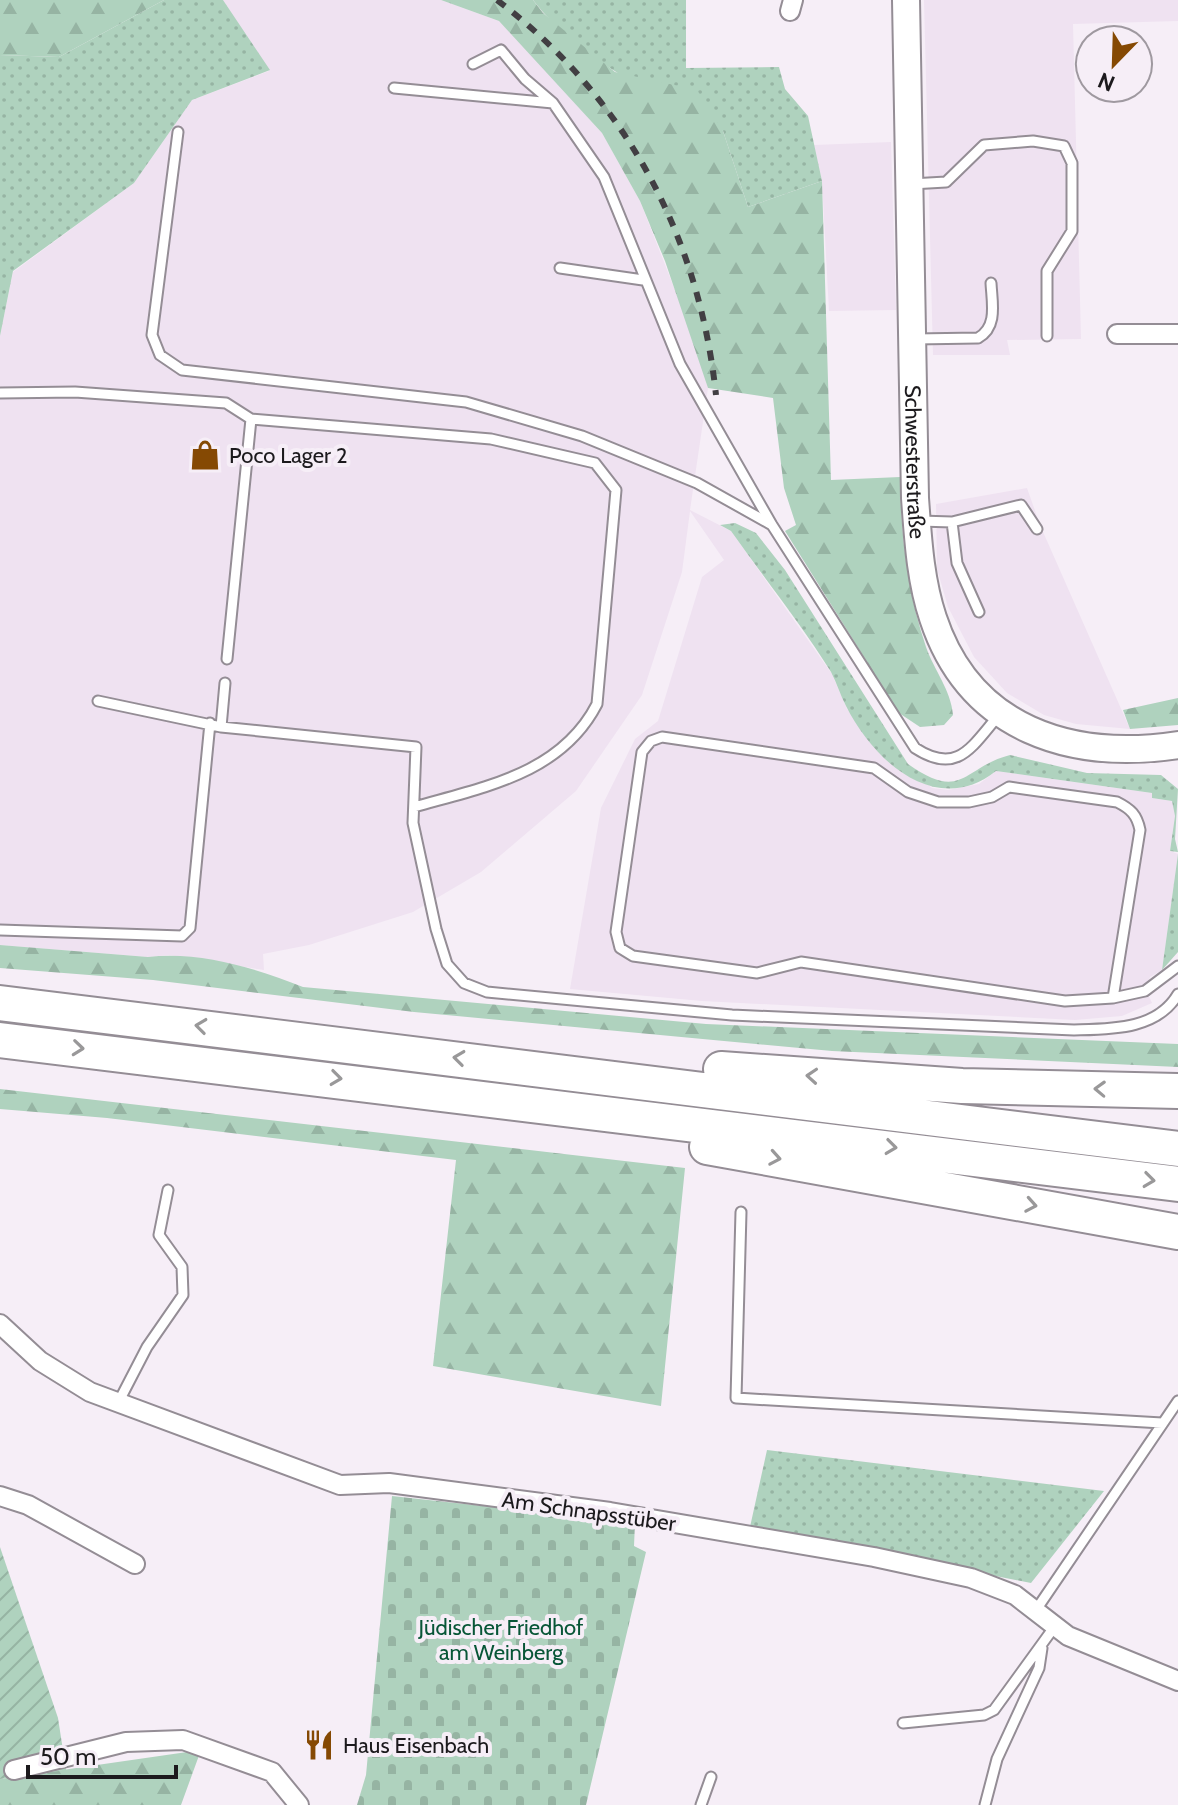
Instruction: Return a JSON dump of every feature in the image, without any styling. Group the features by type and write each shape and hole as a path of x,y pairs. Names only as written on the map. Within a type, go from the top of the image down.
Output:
{"highway":[{"path":"0,1003 536,1067 1178,1149"},
{"path":"0,1040 536,1103 1178,1184"},
{"path":"536,1067 718,1069 962,1086 1178,1091"},
{"path":"536,1103 702,1146 1178,1232"}],"street":[{"name":"Schwesterstraße","path":"906,0 916,521 919,556 933,619 958,667 999,715 1038,735 1076,746 1144,750 1178,745"},
{"path":"1117,334 1178,334"},
{"name":"Am Schnapsstüber","path":"0,1324 64,1379 118,1404 340,1485 389,1483 610,1512 929,1568 986,1583 1015,1595 1068,1636 1178,1681"},
{"path":"0,1496 28,1505 135,1564"},
{"path":"14,1770 126,1742 183,1740 272,1772 299,1805"}],"lane":[{"path":"473,64 501,50 525,79 553,103 604,177 643,280 680,364 772,525 915,748 934,760 952,760 968,751 999,715"},
{"path":"394,88 553,103"},
{"path":"178,132 152,335 160,355 182,370 466,402 582,436 697,483 772,525"},
{"path":"908,184 946,182 984,145 1033,141 1064,146 1072,163 1072,231 1047,271 1047,336"},
{"path":"560,268 643,280"},
{"path":"912,339 978,338 987,333 992,321 991,283"},
{"path":"0,393 75,392 226,403 251,419 491,439 595,463 616,490 597,704 584,730 547,763 414,807"},
{"path":"227,659 251,419"},
{"path":"916,521 952,522 1021,505 1037,529"},
{"path":"952,522 957,563 979,612"},
{"path":"221,727 225,683"},
{"path":"98,701 221,727 416,747 413,823 425,885 447,964 464,983 487,992 732,1015 1074,1030 1120,1029 1148,1020 1172,1003 1178,994"},
{"path":"0,930 182,936 190,928 210,723"},
{"path":"1113,998 1140,830 1138,818 1129,808 1117,802 1009,787 992,797 969,802 938,802 908,792 874,768 662,737 651,741 642,752 616,932 620,948 633,956 757,973 801,962 1065,1001 1113,998 1145,991 1168,977 1178,966"},
{"path":"118,1404 147,1347 183,1295 182,1267 159,1235 168,1190"},
{"path":"741,1212 736,1398 1162,1423"},
{"path":"1036,1610 1178,1401"},
{"path":"985,1805 997,1759 1039,1668 1042,1648 1055,1626"},
{"path":"903,1723 984,1715 994,1710 1033,1654 1042,1648"},
{"path":"701,1805 711,1777"}],"shaded area":[{"path":"223,0 441,0 499,21 521,43 602,133 640,201 697,346 708,388 690,510 731,531 832,674 847,709 932,788 948,790 979,784 996,771 1152,793 1152,798 1172,801 1175,816 1170,851 1178,854 1162,970 1150,977 1146,990 1152,1003 1122,1016 1075,1020 702,1001 570,989 601,808 635,739 658,721 702,577 724,560 690,511 682,572 642,695 576,791 481,872 413,912 309,945 263,954 264,970 169,955 148,957 0,945 0,336 13,272 134,183 192,100 269,71"},
{"path":"924,0 1178,0 1178,21 1073,24 1081,339 1007,340 1010,355 933,355"},
{"path":"891,142 896,310 829,311 822,181 814,145"},
{"path":"1027,488 1040,525 1130,729 1076,724 1044,715 1007,693 974,657 948,607 937,569 936,504"}],"green space":[{"path":"0,0 164,0 59,57 0,55"},
{"path":"164,0 223,0 270,70 192,100 134,183 13,271 0,336 0,55 59,57"},
{"path":"441,0 533,0 543,13 615,72 697,90 723,131 748,207 822,181 831,480 900,477 904,542 914,605 926,647 952,706 953,715 944,725 920,727 899,713 785,531 796,525 784,488 773,398 708,388 665,261 640,201 602,133 499,21"},
{"path":"533,0 686,0 686,68 779,67 785,89 808,116 822,181 748,207 723,131 596,59 552,22"},
{"path":"735,523 756,533 785,570 908,764 941,781 962,779 994,760 1010,755 1087,773 1161,775 1178,789 1175,839 1178,852 1170,851 1175,816 1172,801 1152,798 1152,793 996,771 974,784 952,789 930,786 890,764 858,727 831,672 795,619 731,531 720,525"},
{"path":"1178,698 1178,725 1130,729 1123,710"},
{"path":"1178,854 1178,952 1162,970"},
{"path":"0,945 148,957 187,956 266,973 303,987 706,1024 1178,1044 1178,1067 832,1051 414,1012 153,980 0,968"},
{"path":"0,1089 685,1168 661,1406 433,1366 456,1160 107,1118 0,1109"},
{"path":"767,1450 1104,1491 1031,1583 750,1527"},
{"name":"Jüdischer Friedhof am Weinberg","path":"392,1496 635,1523 634,1546 646,1552 586,1805 357,1805 366,1775"},
{"path":"0,1547 58,1718 66,1770 0,1779"},
{"path":"201,1750 181,1805 0,1805 0,1779"}],"railway":[{"path":"497,0 542,38 583,80 618,125 648,174 673,225 693,279 707,336 716,395"}],"place":[{"name":"Poco Lager 2","path":"205,455"},
{"name":"Haus Eisenbach","path":"319,1745"}]}
